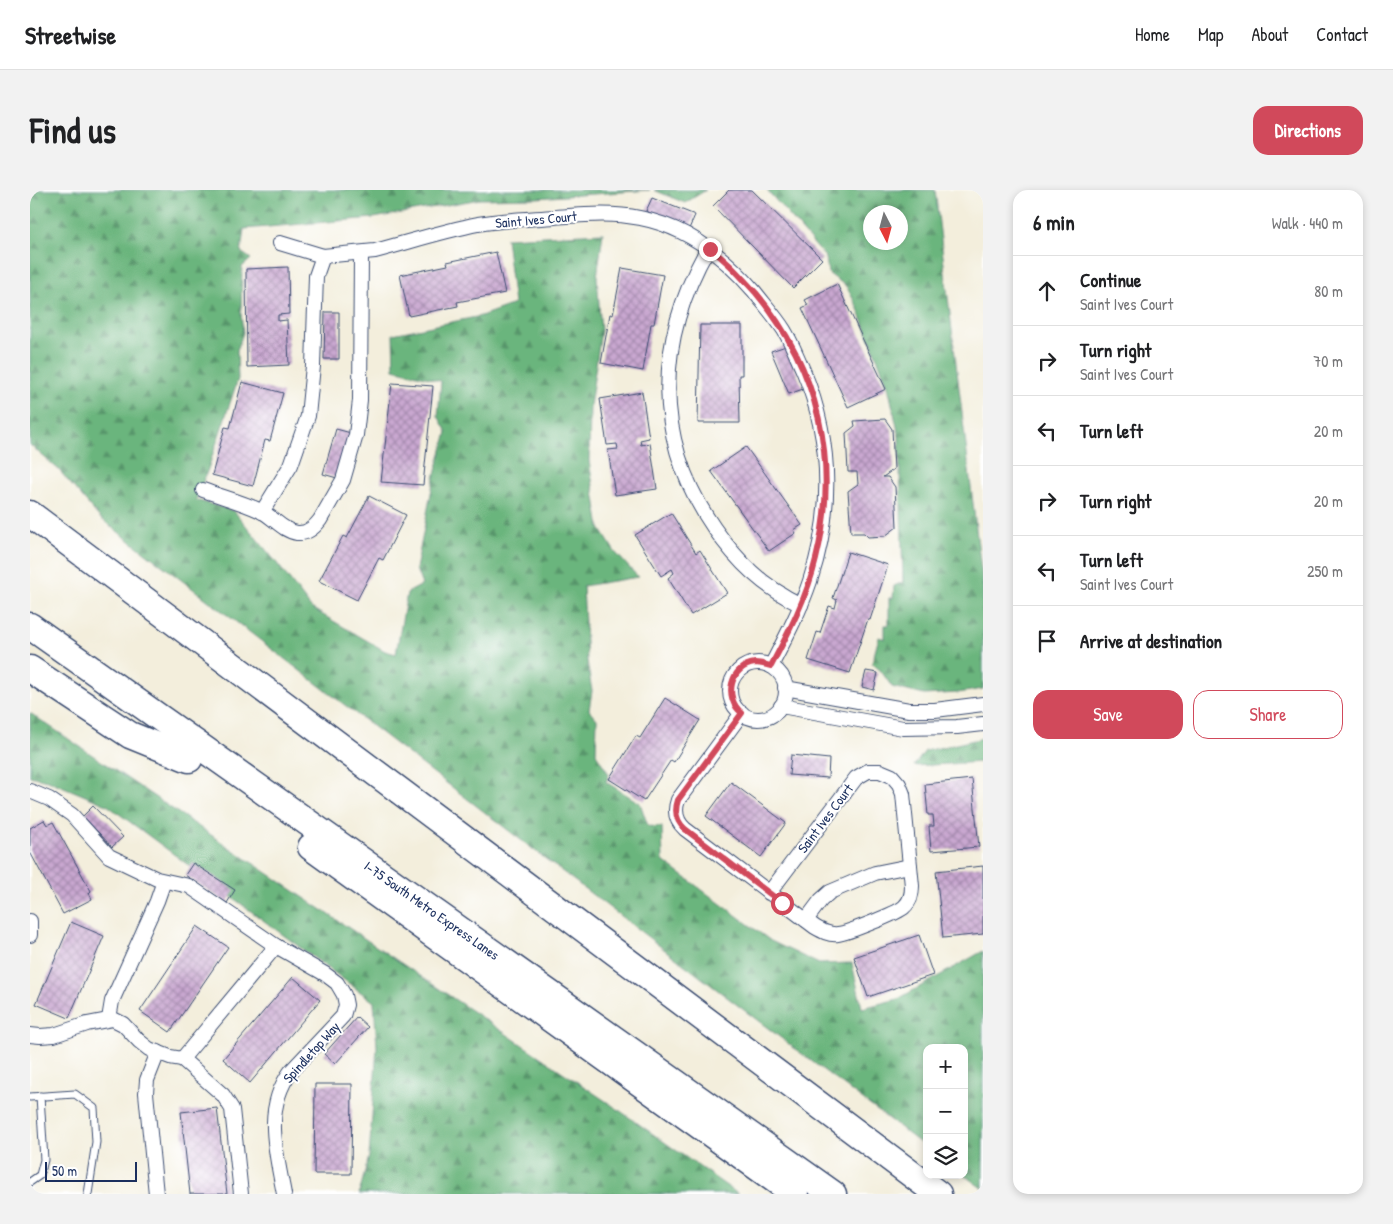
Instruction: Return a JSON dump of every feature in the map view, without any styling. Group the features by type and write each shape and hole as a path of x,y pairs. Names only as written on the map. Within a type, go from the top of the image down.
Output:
{"highway":[{"path":"30,514 938,1194"},
{"name":"I-75 South Metro Express Lanes","path":"30,626 833,1194"},
{"path":"30,646 795,1194"},
{"path":"30,670 130,735 189,759"}],"street":[{"name":"Saint Ives Court","path":"280,243 323,256 361,253 479,224 588,214 620,214 649,220 681,232 708,248 735,270 784,330 797,356 815,403 825,446 826,498 824,522 816,560 801,605 771,666"},
{"path":"708,248 685,295 671,346 668,399 679,458 693,495 728,547 761,581 781,595 801,605"},
{"path":"203,490 262,512 291,531 300,533 315,526 323,516 345,474 356,435 360,400 361,253"},
{"path":"262,512 291,465 308,416 316,321 316,276 323,256"},
{"path":"761,663 771,666 781,675 786,688 781,706 774,714 764,718 753,718 742,713 734,706 731,697 731,686 734,677 740,669 750,664 761,663"},
{"path":"781,706 903,728 924,729 978,725 977,705 921,710 786,688"},
{"path":"858,721 864,702"},
{"name":"Saint Ives Court","path":"742,713 678,800 676,814 679,823 769,893 825,932 839,934 900,911 912,896 901,789 896,779 880,771 868,771 856,778 769,893"},
{"name":"Spindletop Way","path":"30,791 49,799 72,815 110,856 164,881 189,886 276,946 332,979 341,988 346,1005 343,1016 291,1071 280,1089 274,1108 274,1132 284,1194"},
{"path":"806,920 820,900 830,892 874,874 910,866"},
{"path":"109,1019 112,1002 158,901 164,881"},
{"path":"30,921 30,935"},
{"path":"182,1059 276,946"},
{"path":"30,1035 54,1035 87,1024 113,1019 123,1024 139,1041 158,1052 182,1059 223,1095 232,1109 241,1194"},
{"path":"156,1194 146,1093 147,1080 158,1052"}],"lane":[{"path":"30,1097 75,1094 94,1108 96,1142 88,1194"},
{"path":"30,1182 40,1175 44,1160 40,1096"}],"green space":[{"path":"30,190 650,190 536,198 480,199 374,218 244,229 241,252 251,259 242,267 241,313 243,333 237,350 238,379 196,500 234,511 311,608 385,651 396,654 407,593 422,585 416,569 434,478 447,432 438,416 441,381 394,369 393,334 481,316 514,304 506,238 603,233 597,277 601,331 590,406 589,461 600,528 615,552 638,577 583,586 587,661 592,691 589,710 597,719 596,754 609,774 606,782 640,803 648,826 662,827 663,861 771,941 819,964 852,963 862,1008 898,999 983,951 983,1189 968,1178 968,1044 923,1044 923,1145 616,913 100,518 58,469 30,445"},
{"path":"654,190 706,190 685,203"},
{"path":"767,190 935,190 983,586 983,689 924,695 892,687 881,671 872,663 879,637 885,639 885,625 889,625 889,598 893,598 894,586 903,582 899,436 888,386 857,306 846,286 828,273 826,258"},
{"path":"30,713 616,1108 738,1194 359,1194 369,1156 377,1047 374,1002 107,805 47,780 30,776"},
{"path":"983,738 983,762 914,766 925,751"}],"building":[{"path":"729,190 752,190 822,259 793,288 713,206"},
{"path":"652,198 695,215 689,229 646,211"},
{"path":"496,252 505,293 457,302 458,306 409,316 400,275 448,265 447,262"},
{"path":"288,267 289,314 278,315 278,321 287,320 289,365 247,367 246,269"},
{"path":"622,268 663,275 654,324 651,324 643,371 601,363 610,314 613,315"},
{"path":"837,284 886,389 848,407 802,308 808,305 805,300"},
{"path":"325,312 339,312 339,359 324,359"},
{"path":"700,325 742,325 742,375 739,375 740,423 698,423"},
{"path":"786,346 803,389 789,394 771,351"},
{"path":"242,382 283,393 270,441 265,440 253,486 212,475 225,427 230,428"},
{"path":"392,383 433,386 423,485 381,482"},
{"path":"642,392 649,438 640,440 641,445 650,443 657,489 615,495 608,450 618,449 617,444 607,445 600,399"},
{"path":"885,419 892,429 894,469 883,477 888,477 895,487 897,527 885,536 868,537 864,533 851,533 848,491 858,484 857,472 848,472 846,433 855,426 854,421"},
{"path":"336,429 351,433 337,478 323,474"},
{"path":"746,447 802,525 794,530 796,533 769,551 711,471"},
{"path":"369,496 406,515 383,560 379,558 357,600 319,581 343,536 347,538"},
{"path":"671,513 696,553 700,550 727,593 691,615 668,578 674,573 672,569 661,576 635,535"},
{"path":"848,552 888,565 850,673 808,660 817,632 820,633 829,606 835,608 837,600 833,598"},
{"path":"866,671 878,673 874,690 862,687"},
{"path":"665,698 700,720 674,762 671,760 644,801 609,779 636,736 640,738"},
{"path":"791,755 829,759 828,778 789,775"},
{"path":"972,779 979,847 931,851 929,826 934,826 933,815 928,815 925,784"},
{"path":"731,782 786,823 761,857 706,816"},
{"path":"93,806 123,837 112,847 83,816"},
{"path":"44,820 47,825 53,822 91,891 89,893 92,899 63,914 30,852 30,828"},
{"path":"193,863 235,890 227,903 185,875"},
{"path":"983,866 983,934 943,938 936,871"},
{"path":"71,922 104,936 69,1018 36,1004"},
{"path":"197,926 228,947 170,1032 140,1011"},
{"path":"919,935 933,975 868,997 854,957"},
{"path":"293,977 320,1000 250,1083 223,1059"},
{"path":"357,1017 368,1027 335,1064 324,1054"},
{"path":"315,1084 352,1084 351,1174 314,1174"},
{"path":"217,1108 227,1194 190,1194 181,1112"}],"route":[{"path":"710,249 729,263 762,301 784,330 797,356 819,418 825,446 827,485 824,522 816,560 806,593 771,666 761,663 750,664 740,669 734,677 730,692 731,697 734,706 742,713 678,800 676,814 679,823 685,829 782,903"}]}
